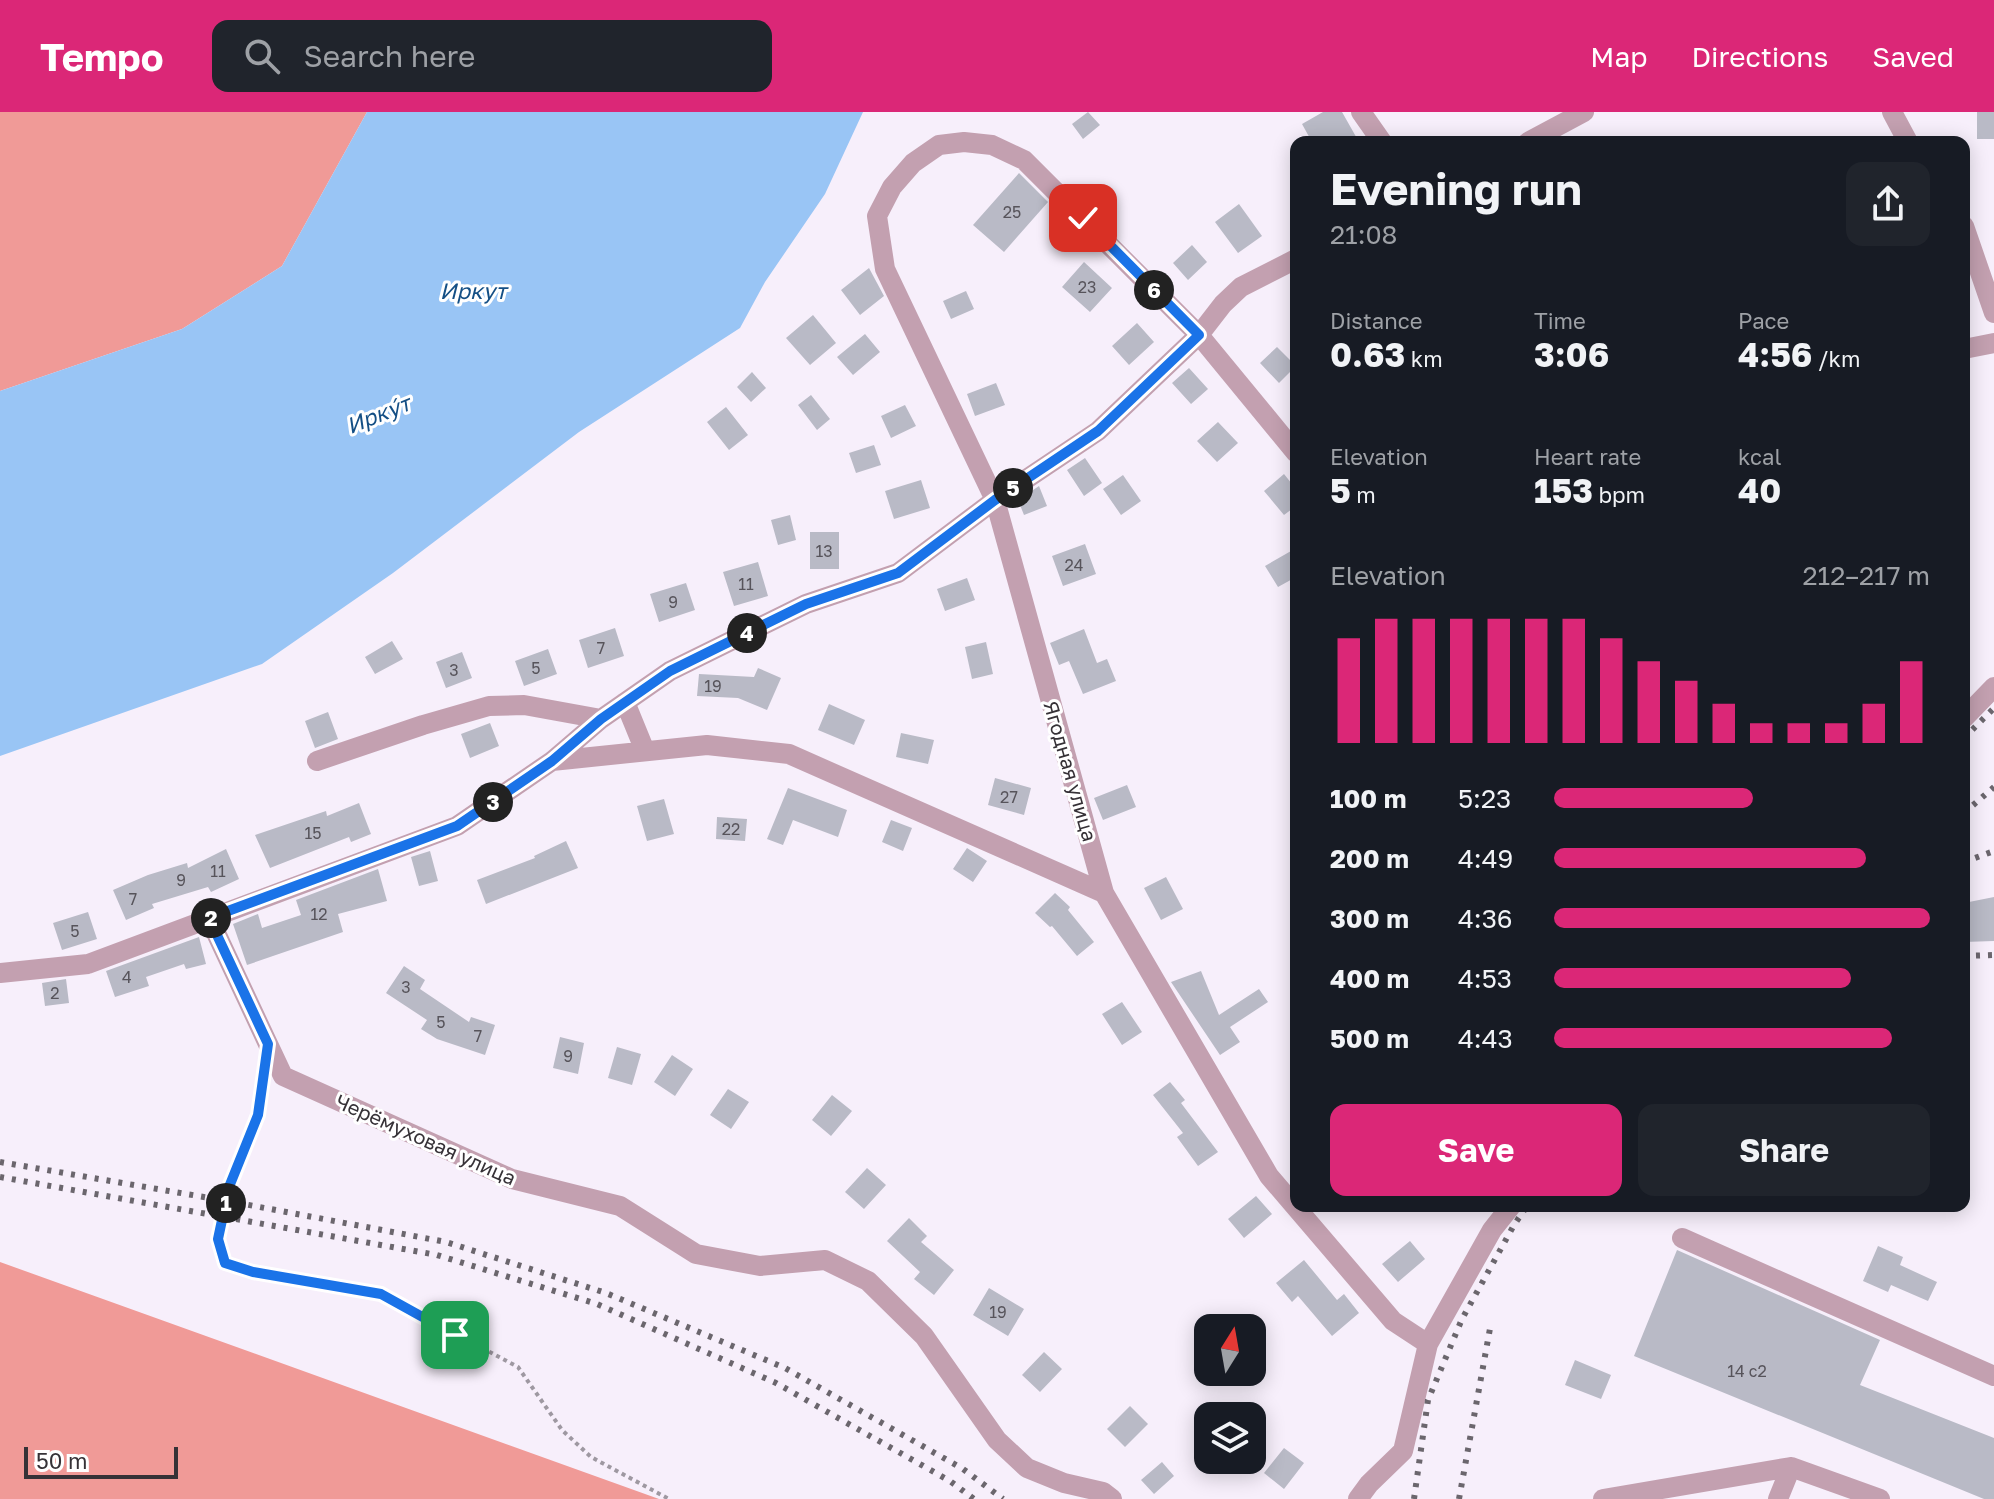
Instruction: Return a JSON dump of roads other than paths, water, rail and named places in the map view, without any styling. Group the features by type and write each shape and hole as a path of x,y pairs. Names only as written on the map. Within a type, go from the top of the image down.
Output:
{"street":[{"path":"1361,112 1378,136"},
{"path":"1539,136 1584,112"},
{"path":"1892,112 1905,136"},
{"name":"Ягодная улица","path":"1199,335 1024,160 992,145 964,142 939,145 913,163 892,187 877,216 885,269 995,500 1104,893 1269,1176 1290,1201"},
{"path":"1970,243 1994,313"},
{"path":"0,973 88,964 457,826 552,761 601,719 670,671 806,604 898,573 995,500 1098,431 1199,335 1241,287 1290,262"},
{"path":"1199,335 1290,446"},
{"path":"1970,348 1994,343"},
{"path":"1970,711 1994,687"},
{"path":"625,702 645,751"},
{"path":"317,761 489,706 524,705 601,719"},
{"path":"552,761 707,745 789,754 1104,893"},
{"name":"Черёмуховая улица","path":"209,918 283,1076 512,1179 620,1206 696,1254 760,1266 825,1260 868,1281 924,1336 997,1440 1027,1468 1064,1483 1103,1492 1112,1499"},
{"name":"Ягодная улица","path":"1300,1212 1393,1321 1428,1344"},
{"path":"1358,1499 1403,1451 1428,1344 1492,1230 1506,1212"},
{"path":"1682,1238 1994,1376"},
{"path":"1778,1499 1791,1467"},
{"path":"1603,1499 1791,1467 1880,1499"}],"water":[{"name":"Иркут","path":"367,112 863,112 825,194 765,282 740,328 579,432 393,573 262,664 0,756 0,391 182,329 282,266"}],"railway":[{"path":"1970,732 1994,708"},
{"path":"1970,808 1994,787"},
{"path":"1970,860 1994,851"},
{"path":"1970,956 1994,955"},
{"path":"0,1162 446,1242 606,1293 785,1368 963,1469 1003,1499"},
{"path":"0,1177 437,1255 597,1304 776,1383 950,1481 974,1499"},
{"path":"1414,1499 1428,1400 1462,1319 1523,1212"},
{"path":"1459,1499 1491,1323"}],"water label":[{"name":"Ирку́т","path":"378,414"}]}
